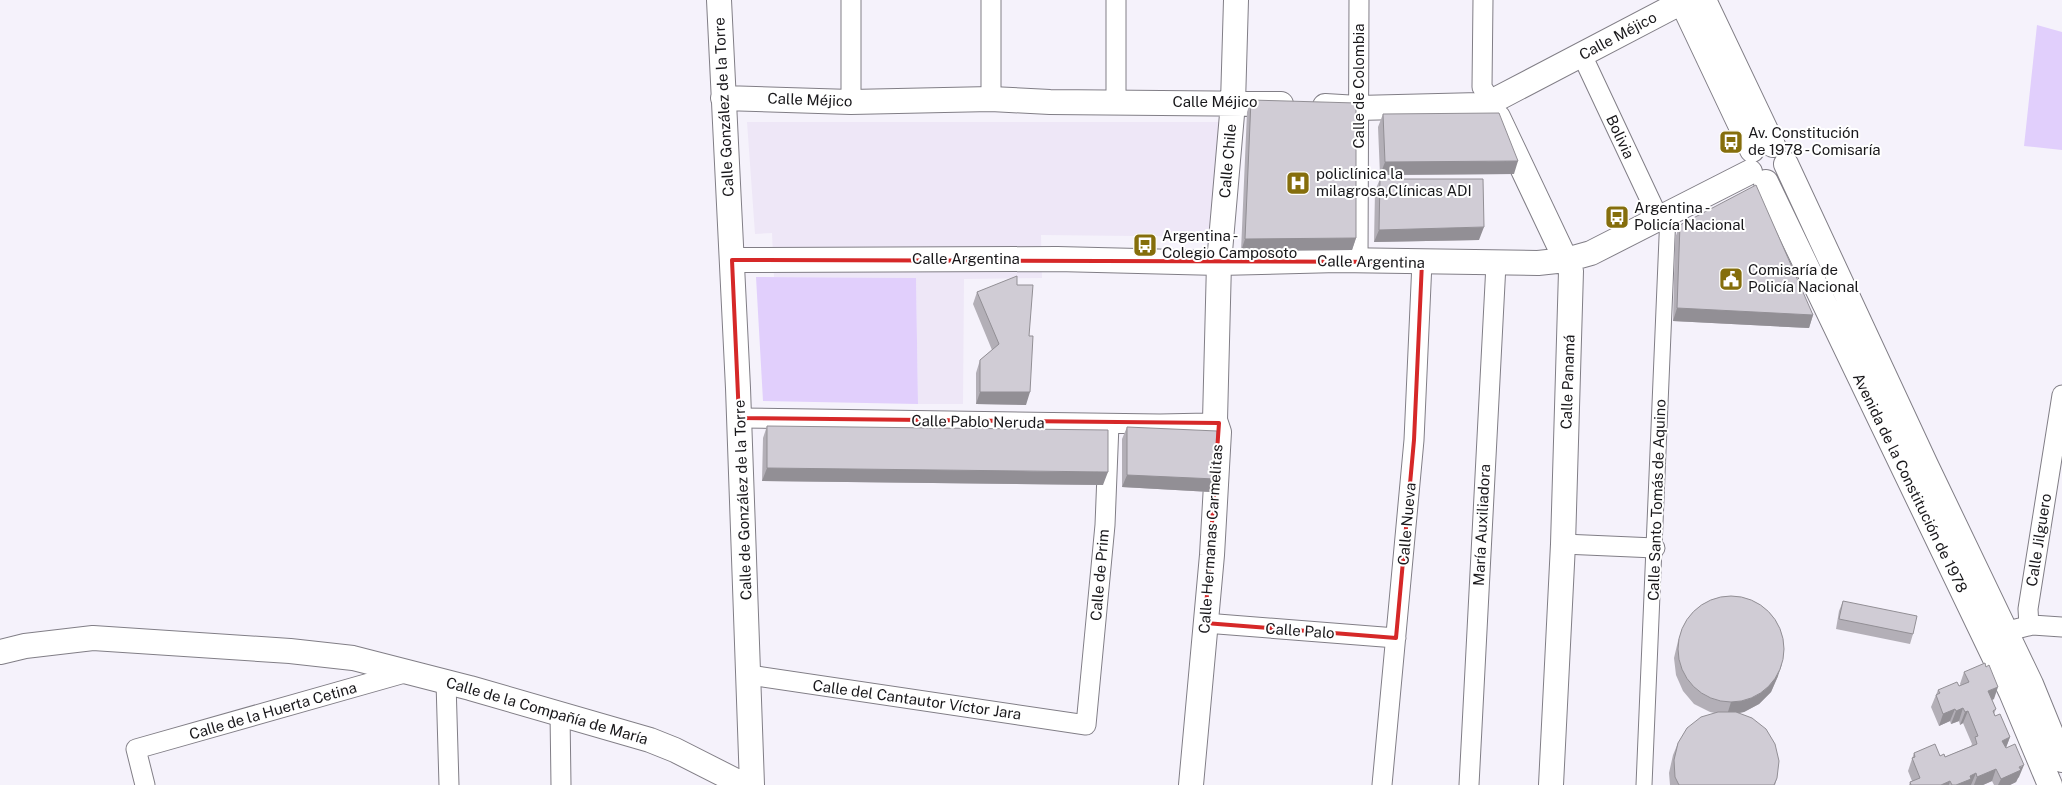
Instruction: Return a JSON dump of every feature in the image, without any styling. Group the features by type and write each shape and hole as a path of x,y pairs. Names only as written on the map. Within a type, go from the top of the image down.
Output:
{"street":[{"name":"Calle González de la Torre","path":"719,0 729,214"},
{"path":"851,0 851,102"},
{"path":"991,0 991,99"},
{"path":"1116,0 1116,102"},
{"name":"Calle Chile","path":"1219,263 1233,102 1236,0"},
{"name":"Calle de Colombia","path":"1358,261 1359,0"},
{"name":"Calle Panamá","path":"1483,0 1482,87 1491,102 1571,271 1563,544 1551,785"},
{"name":"Calle Méjico","path":"723,98 851,102 991,99 1233,102 1358,108 1479,105 1491,102 1689,1"},
{"name":"Avenida de la Constitución de 1978","path":"1689,1 2011,692 2050,785"},
{"name":"Bolivia","path":"1582,55 1664,216"},
{"name":"Avenida de la Constitución de 1978","path":"1765,163 1926,465 2031,684 2062,760"},
{"name":"Calle Argentina","path":"732,260 1057,259 1219,263 1358,261 1538,263 1566,260 1591,253 1765,163"},
{"name":"Calle de González de la Torre","path":"729,214 739,418 752,785"},
{"name":"Calle Santo Tomás de Aquino","path":"1644,785 1655,548 1664,216"},
{"name":"Calle Nueva","path":"1382,785 1414,440 1422,262"},
{"name":"Calle Hermanas Carmelitas","path":"1191,785 1217,485 1219,432 1216,420 1219,263"},
{"name":"María Auxiliadora","path":"1468,785 1496,264"},
{"name":"Calle Jilguero","path":"2029,626 2028,609 2062,394"},
{"name":"Calle Pablo Neruda","path":"739,418 1109,424 1208,423 1216,420"},
{"name":"Calle de Prim","path":"1086,725 1105,525 1109,424"},
{"path":"1563,544 1655,548"},
{"name":"Calle Palo","path":"1205,623 1396,638"},
{"path":"2006,631 2029,626 2062,627"},
{"name":"Calle de la Compañía de María","path":"0,652 41,644 93,638 290,651 343,657 409,672 560,713 662,744 744,785"},
{"path":"343,657 349,671 348,689"},
{"name":"Calle de la Huerta Cetina","path":"145,785 136,749 409,672"},
{"name":"Calle del Cantautor Víctor Jara","path":"749,675 1086,725"},
{"path":"446,682 449,785"},
{"path":"560,713 561,785"},
{"path":"134,785 145,785"}],"highlighted area":[{"path":"732,260 1422,262 1414,440 1396,638 1205,623 1219,423 739,418"}],"shaded area":[{"path":"2037,25 2062,32 2062,150 2024,146"},
{"path":"747,122 1227,122 1228,237 1041,235 1042,278 964,279 963,404 918,404 916,278 774,277 772,233 755,234"},
{"path":"756,277 916,278 918,404 763,401"}],"building":[{"name":"policlínica la milagrosa,Clínicas ADI","path":"1251,100 1356,103 1356,238 1245,239"},
{"path":"1499,113 1518,161 1385,162 1383,114"},
{"path":"1380,179 1483,179 1484,227 1379,230"},
{"name":"Comisaría de Policía Nacional","path":"1756,185 1813,315 1677,308 1680,225"},
{"path":"1017,276 1017,285 1033,285 1029,336 1033,336 1030,392 980,392 980,360 999,344 977,292"},
{"path":"767,426 1108,430 1108,472 767,468"},
{"path":"1127,427 1217,431 1215,479 1127,475"},
{"path":"1731,596 1751,600 1768,612 1780,629 1784,649 1780,669 1768,686 1751,698 1731,702 1711,698 1694,686 1682,669 1678,649 1682,629 1694,612 1711,600"},
{"path":"1843,601 1917,616 1913,634 1839,619"},
{"path":"1985,663 1986,667 1989,665 1998,687 1988,691 1996,709 1993,711 1995,716 2000,714 2010,737 2002,741 2006,748 2015,744 2024,765 2019,767 2021,770 2001,779 1996,769 1977,777 1976,773 1970,776 1971,779 1956,785 1952,785 1950,781 1941,785 1911,785 1910,782 1920,778 1912,758 1915,757 1914,753 1935,744 1940,756 1944,754 1945,757 1977,744 1975,737 1978,736 1968,711 1965,712 1963,708 1943,714 1936,695 1940,693 1938,690 1957,682 1959,686 1969,682 1964,672"},
{"path":"1718,712 1736,712 1752,718 1766,729 1775,744 1779,761 1777,778 1774,785 1679,785 1675,777 1674,760 1678,743 1687,728 1701,717"}],"place":[{"name":"Av. Constitución de 1978 - Comisaría","path":"1731,142"},
{"name":"policlínica la milagrosa,Clínicas ADI","path":"1298,183"},
{"name":"Argentina - Policía Nacional","path":"1617,217"},
{"name":"Argentina - Colegio Camposoto","path":"1145,245"},
{"name":"Comisaría de Policía Nacional","path":"1731,279"}]}
